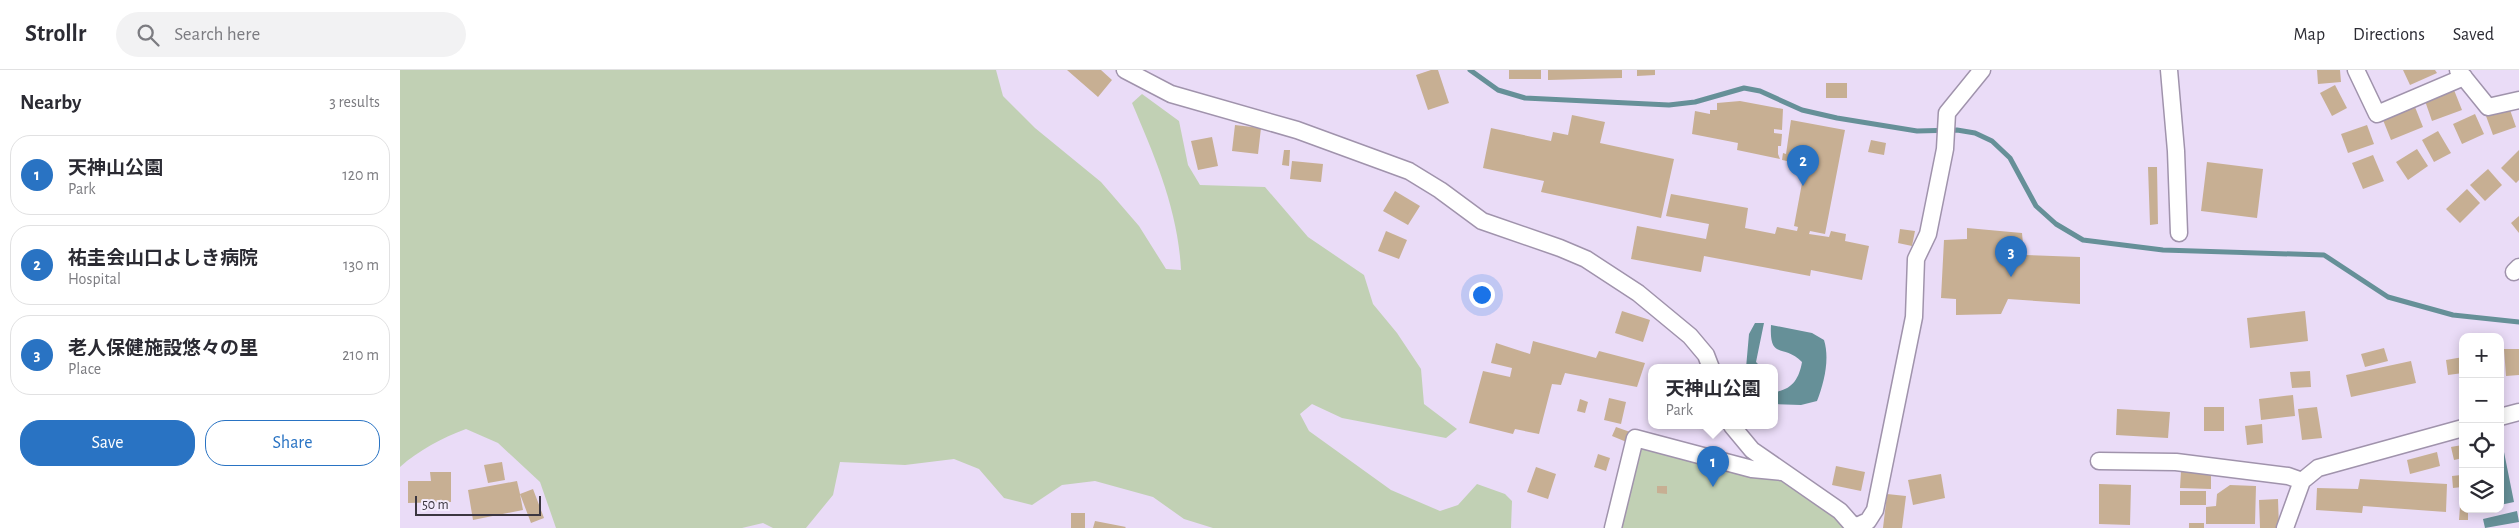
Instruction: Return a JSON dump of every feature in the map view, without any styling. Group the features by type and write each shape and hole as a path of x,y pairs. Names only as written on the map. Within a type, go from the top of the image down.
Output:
{"street":[{"path":"1125,70 1171,94 1297,130 1409,171 1440,190 1482,221 1586,259 1638,293 1690,336 1706,355 1709,364"},
{"path":"1734,429 1752,450 1840,511 1855,528 1868,521 1875,510 1914,317 1916,259 1928,234 1947,130 1947,113 1982,70"},
{"path":"2169,70 2176,151 2179,233"},
{"path":"2356,70 2377,114 2461,74 2488,107 2519,100"},
{"path":"2504,416 2519,412"},
{"path":"2285,528 2302,481 2318,468 2459,429"},
{"path":"1613,528 1635,438 1752,469 1782,472"},
{"path":"2099,461 2199,464 2288,476 2302,481"}],"shaded area":[{"path":"400,70 996,70 1003,96 1035,128 1101,182 1139,226 1166,269 1181,270 1175,226 1164,184 1132,103 1142,94 1179,121 1188,165 1200,185 1265,187 1308,237 1364,275 1373,304 1397,333 1421,369 1424,404 1457,429 1446,438 1342,418 1312,404 1300,414 1309,431 1391,490 1440,511 1458,505 1477,484 1505,494 1512,501 1511,528 1213,528 1184,519 1153,497 1095,481 1062,485 1032,505 1004,498 979,469 954,459 905,465 840,462 833,495 806,528 773,528 763,523 742,528 556,528 540,482 498,443 466,429 431,445 400,467"},
{"path":"1755,323 1764,323 1756,362 1758,364 1746,364 1749,334"},
{"path":"1771,325 1812,333 1824,340 1826,347 1825,371 1817,401 1801,405 1778,404 1778,391 1786,389 1794,383 1802,362 1795,356 1775,348 1771,336"},
{"path":"1639,445 1780,476 1814,498 1848,528 1620,528"},
{"path":"2504,452 2514,502 2504,504"},
{"path":"2517,511 2519,522 2485,528 2483,519"}],"building":[{"path":"1067,70 1101,70 1112,80 1098,97"},
{"path":"1431,70 1438,70 1449,103 1428,110 1416,75"},
{"path":"1509,70 1541,70 1541,79 1509,79"},
{"path":"1548,70 1622,70 1622,78 1548,80"},
{"path":"1637,70 1655,70 1655,75 1637,76"},
{"path":"2317,70 2340,70 2341,82 2318,84"},
{"path":"2403,70 2435,70 2437,73 2410,85"},
{"path":"1826,83 1847,83 1847,98 1826,98"},
{"path":"2335,85 2347,108 2332,116 2320,93"},
{"path":"2454,90 2462,110 2432,121 2425,101"},
{"path":"1740,101 1783,109 1782,130 1774,129 1774,133 1782,134 1781,146 1778,146 1780,159 1737,150 1738,143 1692,134 1695,111 1710,114 1710,110 1717,110 1717,103"},
{"path":"2415,107 2423,127 2391,140 2383,120"},
{"path":"2509,107 2516,127 2493,135 2486,116"},
{"path":"2475,114 2484,134 2462,144 2453,124"},
{"path":"1572,115 1605,122 1600,143 1674,159 1661,218 1541,192 1544,181 1483,168 1491,128 1551,141 1553,132 1568,135"},
{"path":"1791,120 1845,130 1825,234 1810,231 1809,234 1829,237 1831,231 1846,234 1845,241 1869,246 1862,280 1811,270 1810,276 1704,256 1701,272 1631,259 1637,226 1706,239 1709,224 1666,216 1671,194 1748,208 1745,228 1775,234 1777,227 1797,231 1798,227 1794,226 1805,167 1808,168 1810,159 1817,160 1818,156 1804,153 1802,164 1782,160 1783,153 1786,154"},
{"path":"1235,125 1261,128 1258,154 1232,151"},
{"path":"2367,125 2374,144 2348,153 2341,134"},
{"path":"2438,131 2451,153 2434,162 2422,140"},
{"path":"1212,137 1218,166 1198,170 1191,141"},
{"path":"1871,140 1886,143 1884,155 1868,152"},
{"path":"2417,149 2428,166 2408,180 2396,162"},
{"path":"1284,150 1290,150 1289,166 1282,165"},
{"path":"2519,150 2519,180 2516,183 2501,168"},
{"path":"2373,155 2384,181 2363,189 2352,163"},
{"path":"1292,161 1323,164 1321,182 1290,179"},
{"path":"2207,162 2263,169 2257,218 2201,211"},
{"path":"2148,167 2157,167 2158,224 2150,225"},
{"path":"2488,169 2502,185 2485,201 2470,185"},
{"path":"2467,189 2480,203 2460,223 2446,209"},
{"path":"1395,191 1420,206 1408,225 1383,211"},
{"path":"2519,216 2519,233 2511,223"},
{"path":"1967,228 2022,233 2024,255 2080,257 2080,304 2008,299 2001,314 1956,315 1956,299 1941,298 1944,240 1967,239"},
{"path":"1900,229 1915,231 1912,246 1898,243"},
{"path":"1386,231 1407,240 1399,259 1378,251"},
{"path":"1622,311 1650,320 1643,342 1615,333"},
{"path":"2305,311 2308,341 2250,348 2247,318"},
{"path":"1533,341 1596,358 1599,351 1645,363 1637,387 1565,373 1561,385 1552,384 1539,434 1515,429 1513,434 1469,423 1483,371 1510,377 1512,368 1491,363 1496,343 1530,354"},
{"path":"2384,348 2388,361 2365,367 2361,354"},
{"path":"2504,349 2519,349 2519,375 2506,376"},
{"path":"2459,358 2459,374 2448,375 2446,360"},
{"path":"2411,361 2416,383 2351,397 2346,375"},
{"path":"2310,371 2311,387 2292,388 2290,372"},
{"path":"2293,395 2295,416 2261,420 2259,399"},
{"path":"1609,398 1626,402 1621,424 1604,420"},
{"path":"1580,399 1588,402 1585,413 1577,411"},
{"path":"2204,407 2224,407 2224,431 2204,431"},
{"path":"2317,407 2322,438 2302,440 2298,409"},
{"path":"2117,409 2170,412 2168,438 2116,435"},
{"path":"2262,424 2263,443 2247,445 2245,426"},
{"path":"1616,427 1633,433 1629,443 1612,436"},
{"path":"2459,446 2459,459 2454,460 2451,447"},
{"path":"2437,452 2440,466 2410,474 2407,460"},
{"path":"1598,454 1610,458 1606,471 1594,467"},
{"path":"502,462 505,480 488,483 484,465"},
{"path":"1836,466 1865,472 1861,491 1832,485"},
{"path":"1536,467 1556,474 1548,499 1527,492"},
{"path":"2181,471 2211,472 2211,489 2180,488"},
{"path":"430,472 451,472 451,502 408,503 408,481 431,481"},
{"path":"1941,474 1945,498 1913,505 1908,480"},
{"path":"2459,475 2459,487 2453,488 2452,476"},
{"path":"2360,479 2447,484 2446,512 2363,506 2362,513 2316,510 2317,488 2358,489"},
{"path":"517,481 523,510 473,520 468,490"},
{"path":"2099,484 2131,485 2130,525 2099,524"},
{"path":"2230,485 2256,486 2255,524 2206,524 2206,507 2216,506 2217,494"},
{"path":"1657,486 1667,486 1667,494 1657,493"},
{"path":"533,489 544,518 531,523 520,494"},
{"path":"2180,491 2206,491 2206,505 2180,505"},
{"path":"1887,494 1906,496 1902,528 1883,528"},
{"path":"2278,499 2279,528 2260,528 2259,500"},
{"path":"1071,513 1085,513 1085,528 1071,528"},
{"path":"2460,513 2468,513 2468,520 2459,520"},
{"path":"1095,521 1126,527 1093,528"},
{"path":"2189,523 2204,523 2204,528 2189,528"}],"waterway":[{"path":"1470,70 1498,90 1525,98 1669,105 1695,102 1744,88 1760,91 1802,110 1837,118 1917,131 1957,130 1975,133 1992,141 2010,158 2036,206 2056,224 2083,240 2163,250 2324,255 2388,297 2453,315 2519,322"}],"place":[{"name":"祐圭会山口よしき病院","path":"1803,186"},
{"name":"老人保健施設悠々の里","path":"2011,277"},
{"name":"天神山公園","path":"1713,487"}]}
